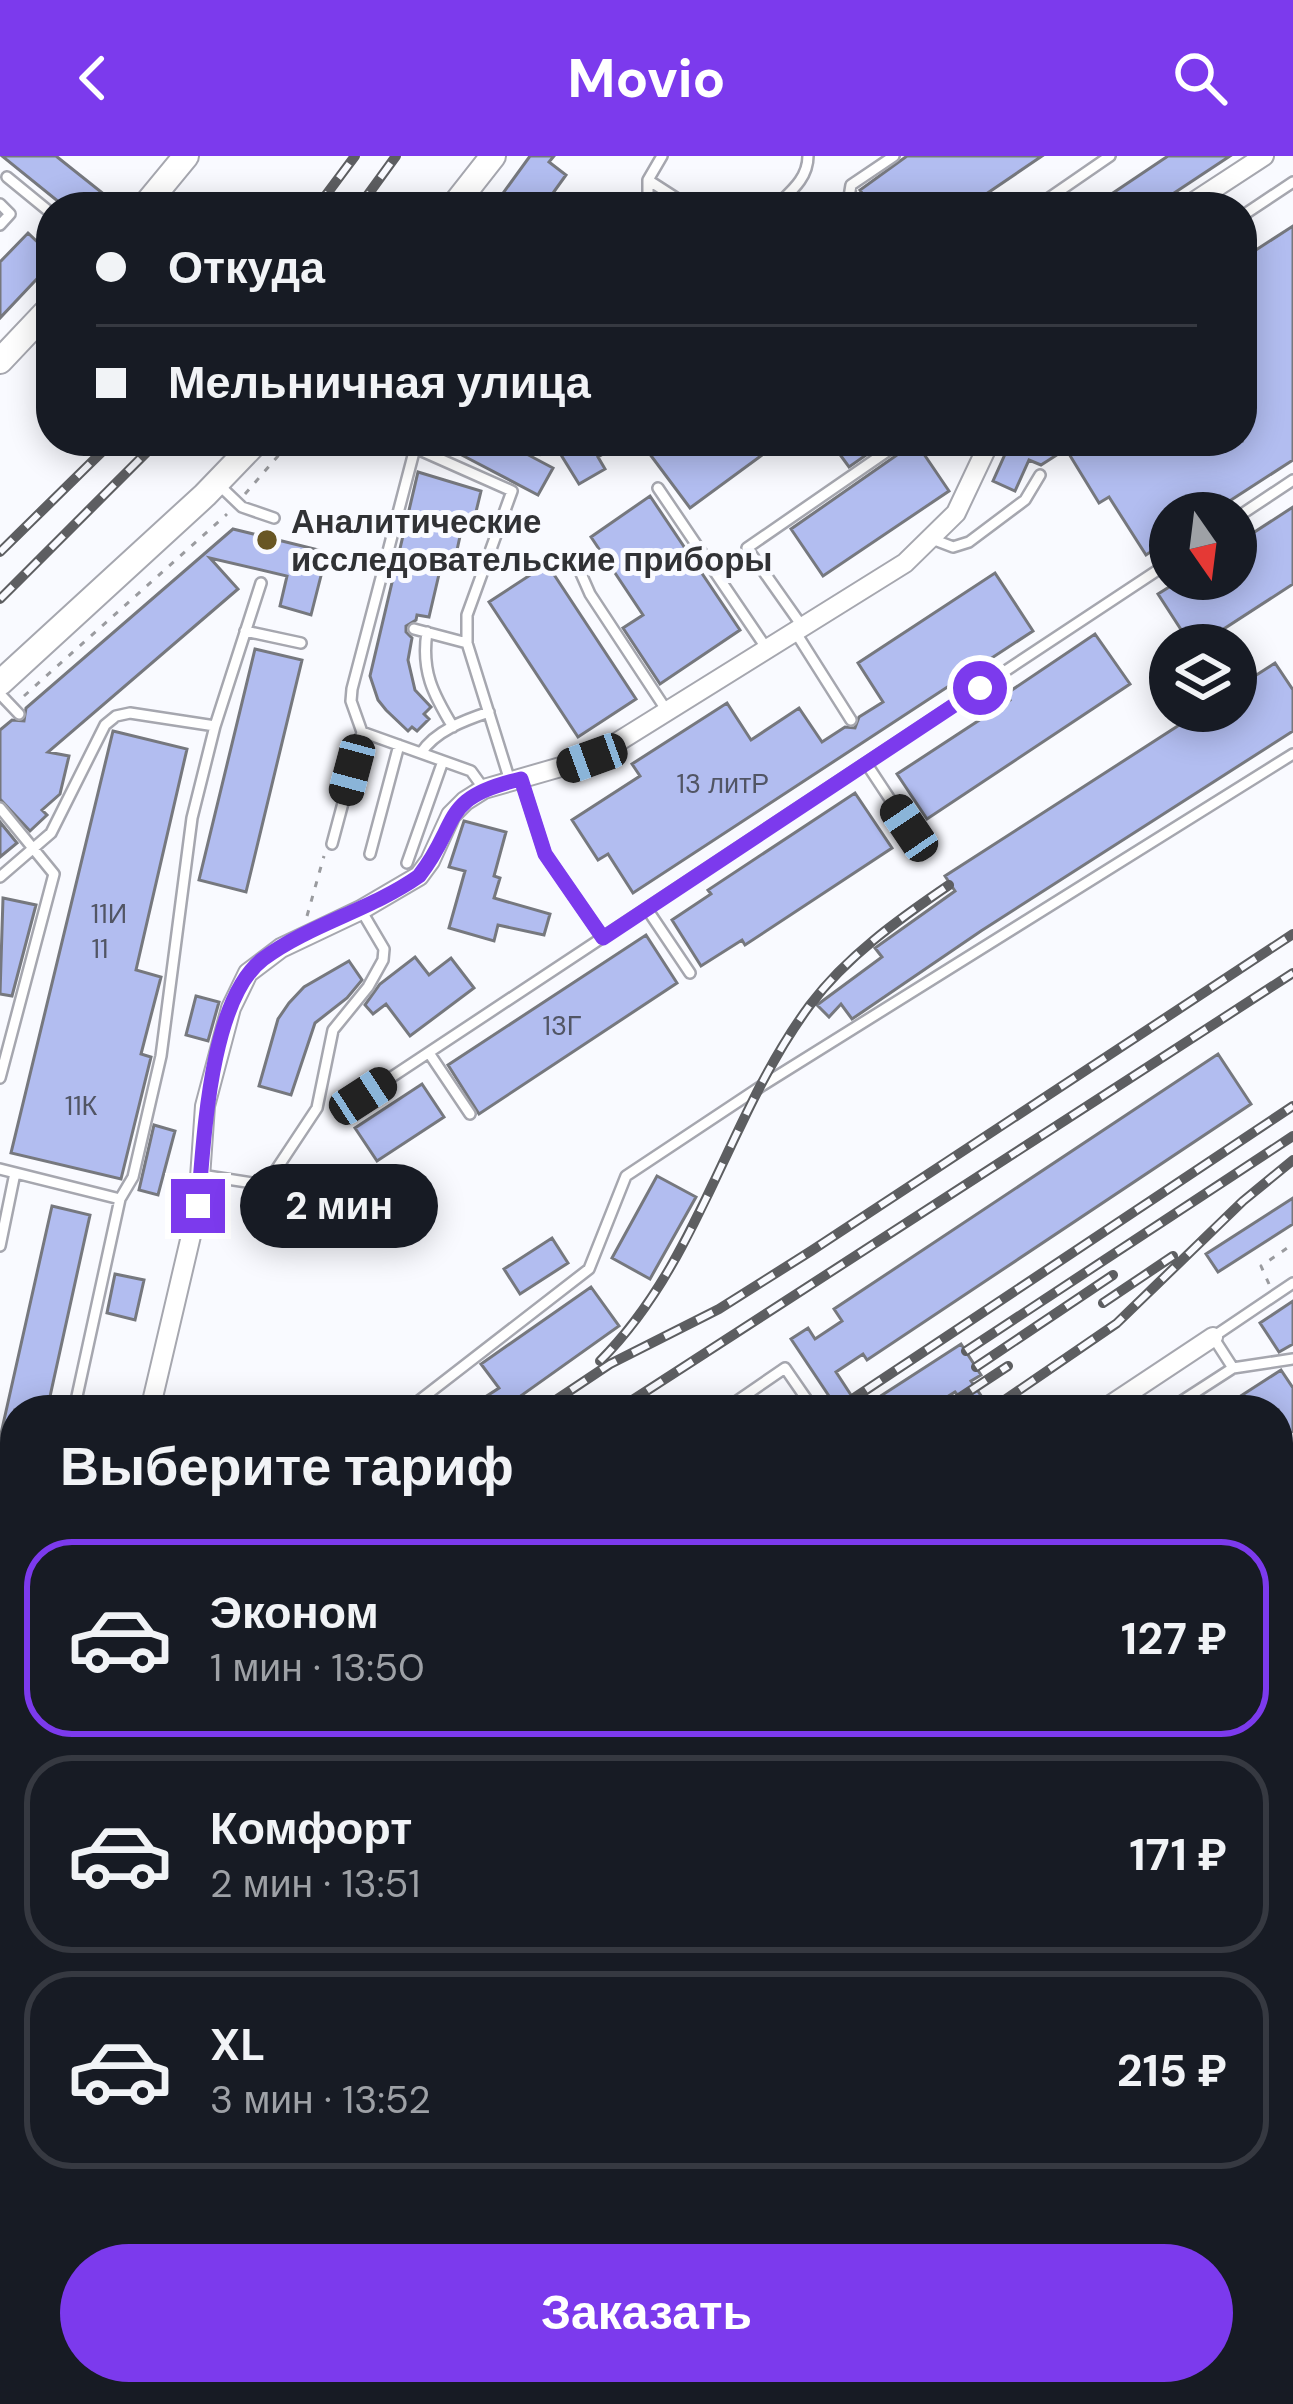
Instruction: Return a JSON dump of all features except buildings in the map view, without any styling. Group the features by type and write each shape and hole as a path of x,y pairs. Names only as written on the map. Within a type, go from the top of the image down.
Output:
{"street":[{"path":"156,192 186,156"},
{"path":"465,192 493,156"},
{"path":"1209,192 1264,156"},
{"path":"0,361 36,323"},
{"path":"10,701 242,456"},
{"path":"154,1395 198,1206 205,1106 238,988 262,959 419,876 451,815 484,789 592,758 905,563 956,513 983,456"},
{"path":"1126,1395 1213,1337"}],"lane":[{"path":"648,192 648,180 662,156"},
{"path":"790,192 808,167 808,156"},
{"path":"850,192 851,185 894,156"},
{"path":"1058,192 1110,156"},
{"path":"8,177 36,200"},
{"path":"648,180 667,192"},
{"path":"1257,207 1293,182"},
{"path":"0,204 10,214 0,225"},
{"path":"332,844 362,732 351,701 352,689 376,619 410,456"},
{"path":"438,456 512,491 466,614 467,643 545,854 603,938"},
{"path":"851,720 748,548 880,456"},
{"path":"932,539 953,547 969,542 1025,500 1040,475"},
{"path":"1257,504 1293,480"},
{"path":"216,483 242,507 274,518"},
{"path":"658,488 767,649"},
{"path":"575,560 590,594 667,711"},
{"path":"363,1096 1149,576"},
{"path":"77,1395 120,1198 133,1177 160,1056 192,818 215,726 261,583"},
{"path":"414,629 467,643"},
{"path":"245,632 301,643"},
{"path":"428,632 423,659 431,692 453,727"},
{"path":"0,694 10,701"},
{"path":"421,753 453,727 489,712"},
{"path":"0,877 51,833 106,725 116,716 130,713 215,726"},
{"path":"362,732 471,772 484,789"},
{"path":"370,854 399,745"},
{"path":"426,1395 589,1269 626,1176 763,1085 1293,754"},
{"path":"406,863 443,761"},
{"path":"866,764 909,828"},
{"path":"0,808 54,874 0,1078"},
{"path":"647,909 689,973"},
{"path":"201,1175 266,1185 317,1108 333,1030 383,961 384,949 361,910"},
{"path":"429,1053 470,1114"},
{"path":"0,1169 120,1198"},
{"path":"0,1246 15,1173"},
{"path":"1233,1368 1213,1337 1293,1283"},
{"path":"1191,1395 1233,1368 1293,1359"},
{"path":"746,1395 785,1368 804,1395"}],"path":[{"path":"245,494 278,456"},
{"path":"10,701 230,511"},
{"path":"305,936 309,898 332,844"},
{"path":"1274,1296 1261,1266 1293,1244"}],"railway":[{"path":"328,192 355,156"},
{"path":"370,192 396,156"},
{"path":"0,552 98,456"},
{"path":"0,599 143,456"},
{"path":"600,1361 663,1279 756,1094 810,1005 857,954 949,885"},
{"path":"564,1395 610,1364 719,1309 811,1251 1293,934"},
{"path":"640,1395 1293,973"},
{"path":"859,1395 1293,1106"},
{"path":"966,1351 1293,1136"},
{"path":"1012,1395 1117,1323 1243,1201 1293,1160"},
{"path":"1103,1303 1173,1256"},
{"path":"976,1367 1113,1275"},
{"path":"964,1395 1008,1366"}],"place":[{"name":"Аналитические исследовательские приборы","path":"267,540"}],"route":[{"path":"198,1206 205,1106 238,988 262,959 419,876 451,815 465,801 484,789 521,779 545,854 603,938 980,688"}]}
